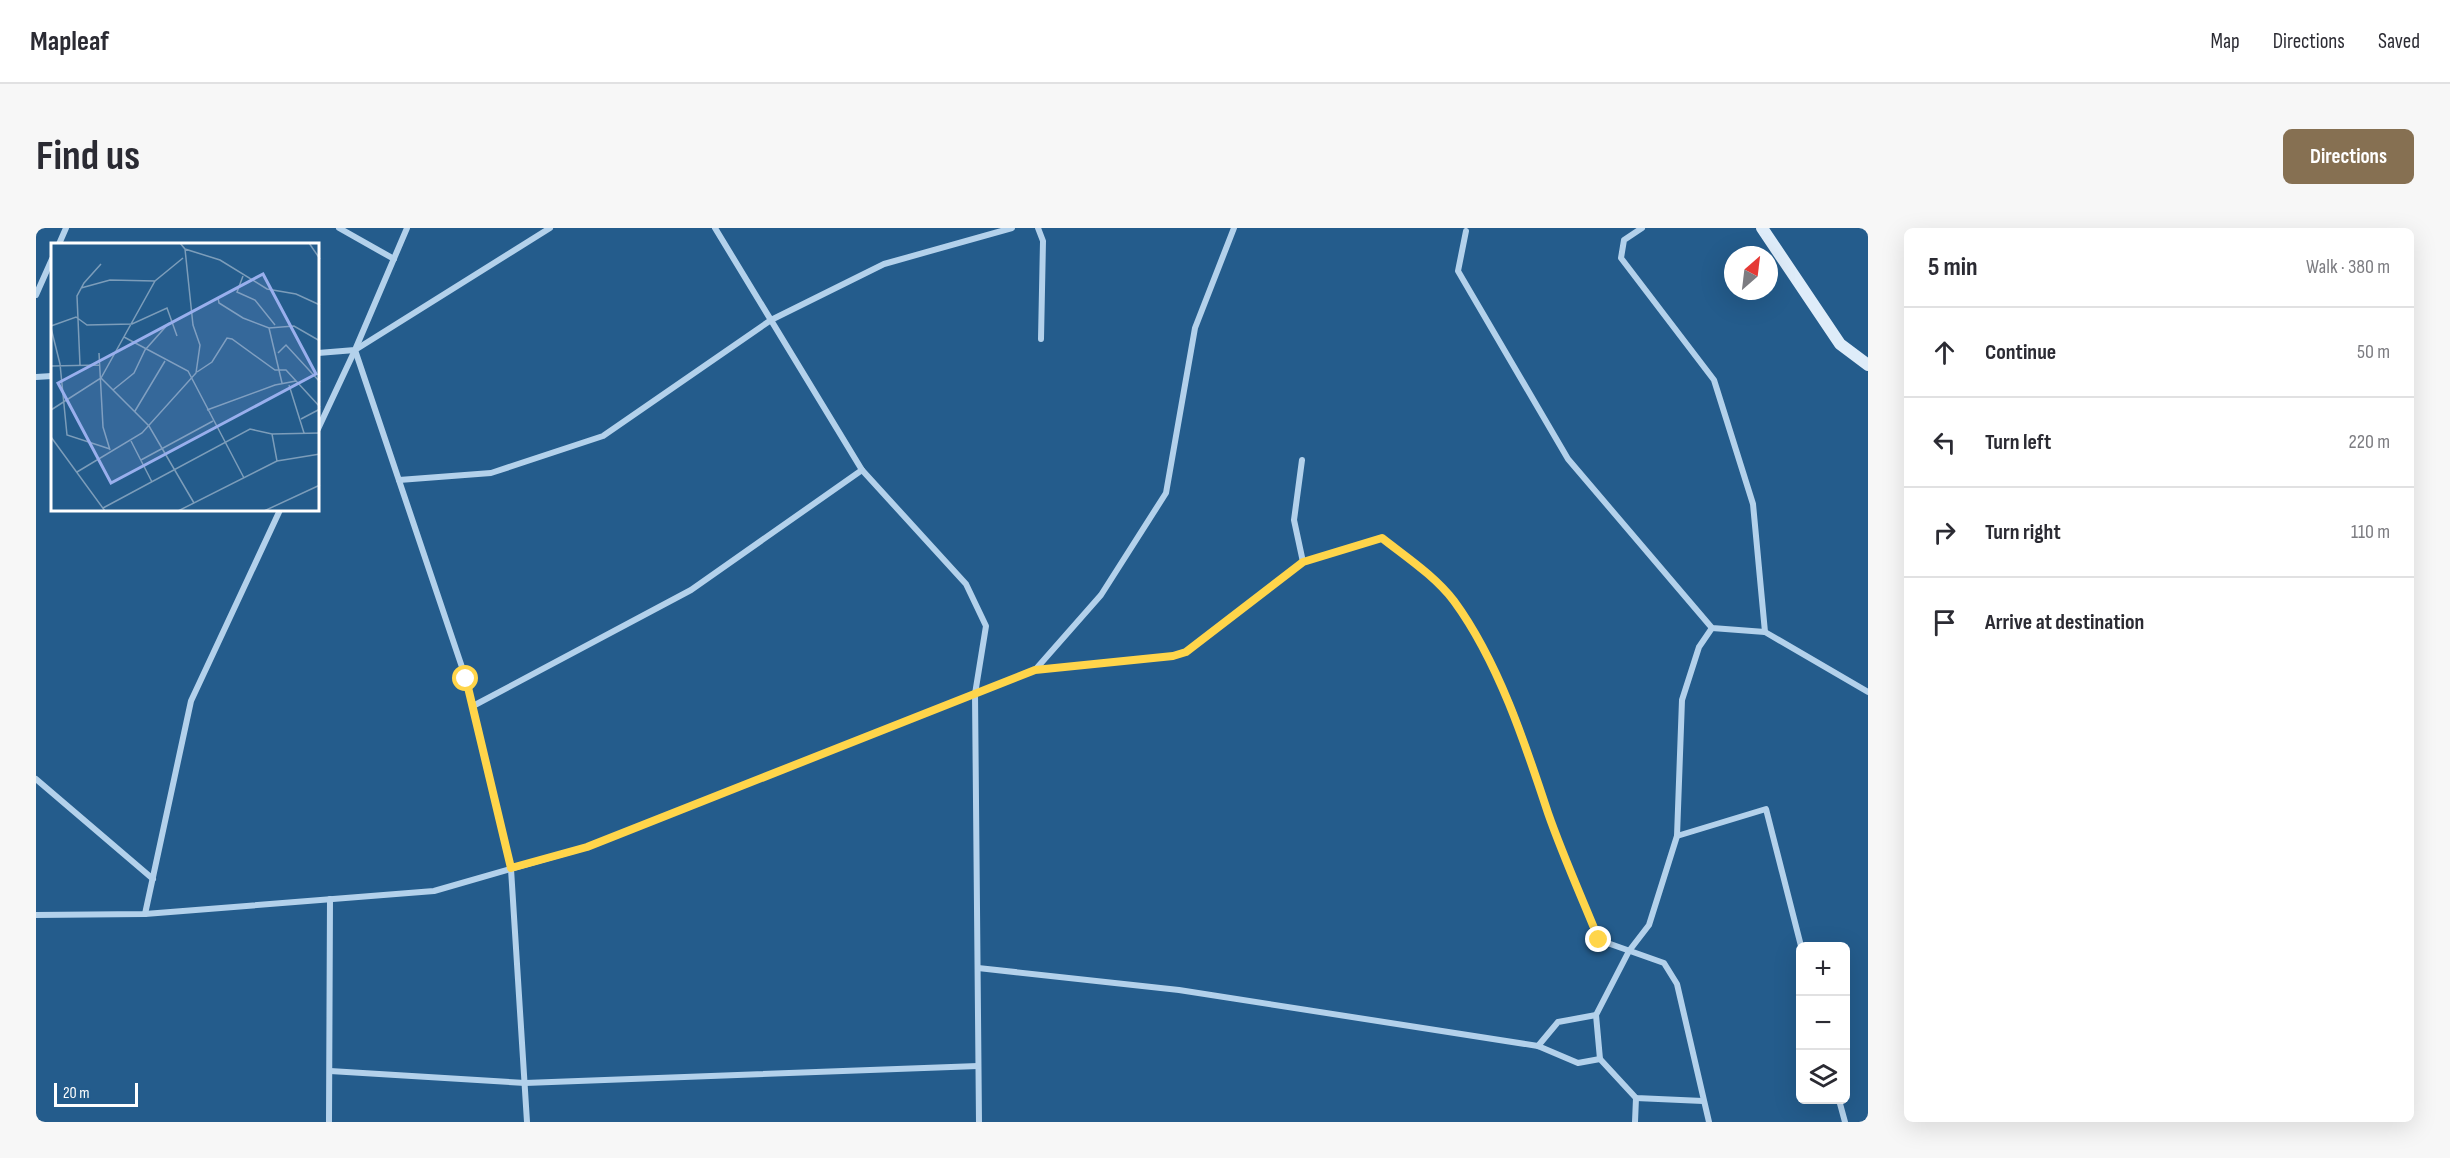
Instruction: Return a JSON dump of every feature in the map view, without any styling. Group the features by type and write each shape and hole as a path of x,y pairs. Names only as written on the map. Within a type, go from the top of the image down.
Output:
{"street":[{"path":"59,243 66,228"},
{"path":"339,228 394,259"},
{"path":"320,425 407,228"},
{"path":"320,354 355,350 550,228"},
{"path":"715,228 862,470 966,584 986,626 975,694 979,1122"},
{"path":"399,480 491,473 603,436 771,320 884,264 1012,228"},
{"path":"1038,228 1043,241 1041,339"},
{"path":"1035,670 1101,595 1166,493 1195,328 1234,228"},
{"path":"1642,228 1624,240 1621,258 1714,380 1753,504 1765,632"},
{"path":"1762,228 1840,344 1868,365"},
{"path":"1466,231 1458,271 1568,459 1712,628 1765,632 1868,692"},
{"path":"36,296 51,261"},
{"path":"355,350 466,679 511,868 528,1122"},
{"path":"36,377 51,376"},
{"path":"1302,460 1294,520 1303,562"},
{"path":"473,706 691,590 862,470"},
{"path":"145,914 191,701 279,512"},
{"path":"36,915 145,914 434,891 587,847 1035,670 1173,656 1186,652 1303,562 1382,538 1418,566 1453,600 1481,646 1526,742 1549,814 1599,940 1664,963 1677,984 1709,1122"},
{"path":"1703,1101 1636,1098 1600,1059 1596,1015 1629,951 1649,925 1677,836 1682,700 1699,647 1712,628"},
{"path":"36,779 153,879"},
{"path":"1677,836 1766,809 1800,942"},
{"path":"330,899 330,1122"},
{"path":"978,968 1179,990 1538,1046 1578,1063 1600,1059"},
{"path":"1538,1046 1558,1022 1596,1015"},
{"path":"330,1071 525,1083 978,1066"},
{"path":"1635,1122 1636,1098"},
{"path":"1840,1104 1845,1122"}],"route":[{"path":"466,679 511,868 587,847 1035,670 1173,656 1186,652 1303,562 1382,538 1418,566 1453,600 1481,646 1526,742 1549,814 1599,940"}]}
